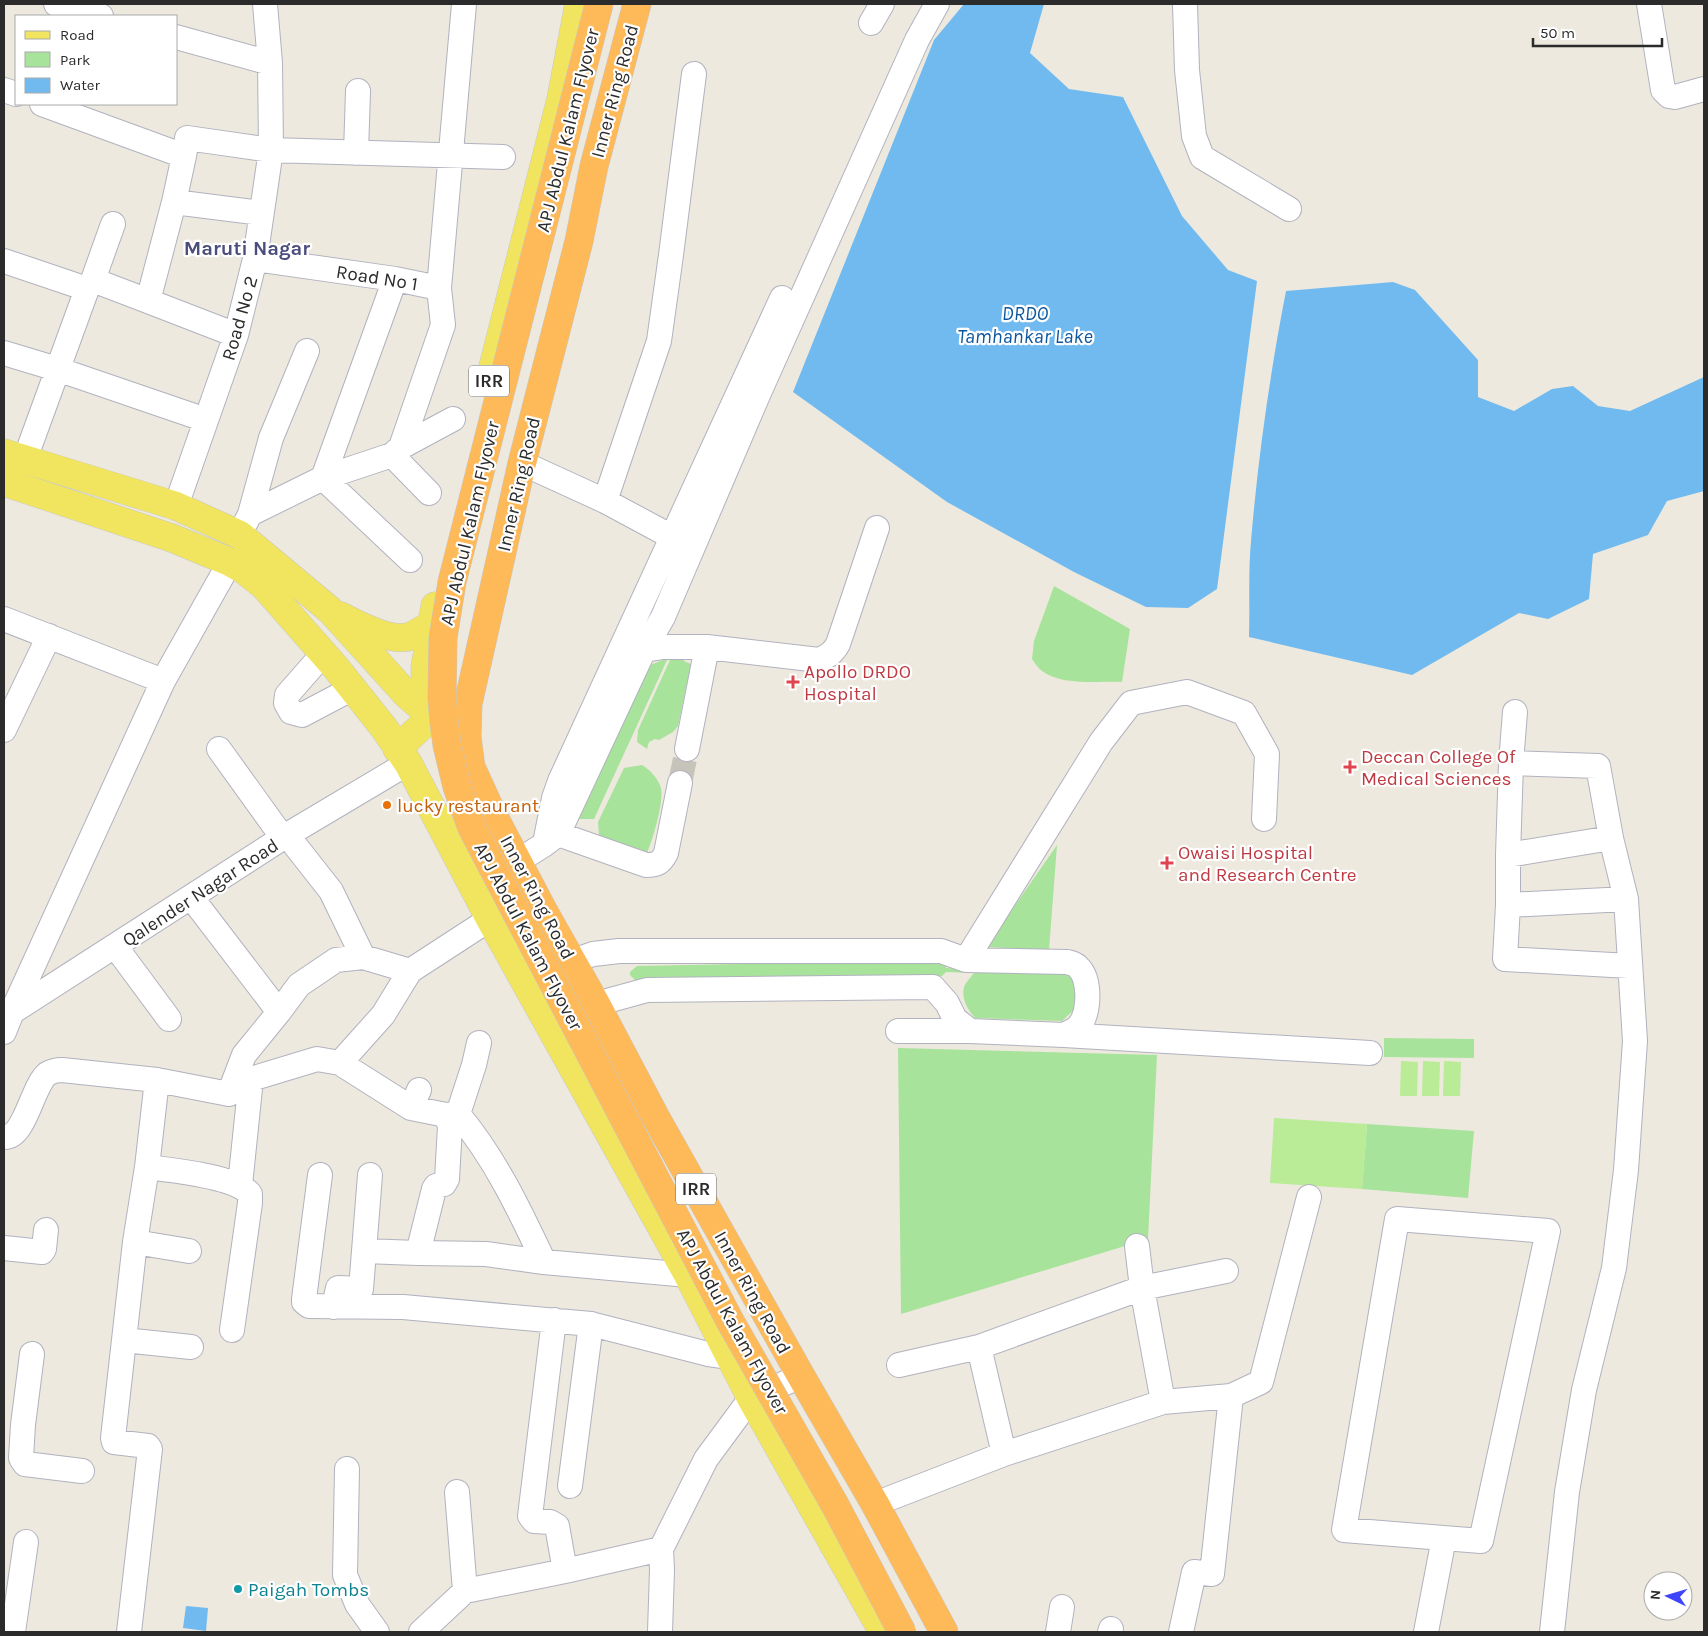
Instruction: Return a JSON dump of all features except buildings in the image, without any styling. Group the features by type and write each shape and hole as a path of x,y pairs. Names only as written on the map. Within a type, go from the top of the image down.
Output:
{"highway":[{"name":"APJ Abdul Kalam Flyover","path":"600,4 452,582 443,638 442,698 447,746 457,787 472,828 730,1320 835,1505 902,1632"},
{"name":"Inner Ring Road","path":"637,4 599,146 579,241 522,463 468,704 467,737 471,767 543,910 596,1004 655,1116 800,1376 875,1504 944,1632"},
{"path":"561,99 609,111"},
{"path":"551,136 599,146"}],"main road":[{"name":"IRR","path":"427,712 426,668 437,591 561,99 579,4"},
{"path":"15,456 176,506 245,525 331,611 407,695 427,712 467,737"},
{"path":"4,482 172,538 230,562 244,570 264,586 353,688 403,756 427,721 427,712"},
{"path":"331,611 360,625 393,637 410,636 432,624"},
{"name":"IRR","path":"403,756 490,919 688,1275 751,1398 883,1632"}],"street":[{"path":"56,4 97,15"},
{"name":"Road No 2","path":"176,506 236,335 255,259 271,150 270,63 265,4"},
{"path":"397,451 443,325 439,288 464,4"},
{"path":"518,861 552,839 662,617 762,386 917,40 937,4"},
{"path":"1185,4 1187,70 1194,136 1202,158 1289,209"},
{"path":"1649,4 1662,90 1669,96 1675,97 1704,89"},
{"path":"178,38 270,63"},
{"path":"605,501 659,341 694,74"},
{"path":"356,153 358,91"},
{"path":"45,105 184,156"},
{"path":"148,301 174,202 187,138 271,150 503,157"},
{"path":"174,202 261,213"},
{"path":"15,456 57,369 113,224"},
{"name":"Road No 1","path":"255,259 395,279 439,288"},
{"path":"4,261 148,301 236,335"},
{"path":"323,478 395,279"},
{"path":"552,839 554,798 560,781 782,298"},
{"path":"245,525 271,438 307,351"},
{"path":"4,353 206,420"},
{"path":"245,525 323,478 397,451 453,419"},
{"path":"397,451 429,493"},
{"path":"522,463 605,501 672,536"},
{"path":"323,478 410,560"},
{"path":"644,650 707,647 819,660 827,657 838,644 877,528"},
{"path":"8,1022 163,681 230,562"},
{"path":"4,619 163,681"},
{"path":"4,730 49,636"},
{"path":"687,749 707,647"},
{"path":"323,654 287,695 286,703 291,712 302,715 353,688"},
{"path":"966,960 1102,742 1130,703 1187,692 1244,713 1267,754 1264,819"},
{"path":"1515,712 1511,763 1505,959 1629,966"},
{"path":"219,749 285,837 331,891 362,957"},
{"name":"Qalender Nagar Road","path":"8,1022 115,946 285,837 403,756"},
{"path":"1511,763 1598,766 1611,838 1626,899 1635,1041 1626,1170 1614,1268 1584,1390 1568,1492 1552,1632"},
{"path":"552,839 646,865 654,865 661,862 666,853 680,783"},
{"path":"1508,855 1611,838"},
{"path":"191,897 279,1012"},
{"path":"1508,905 1626,899"},
{"path":"340,1063 383,1015 410,971 490,919"},
{"path":"115,946 169,1019"},
{"path":"572,961 594,954 618,950 941,951 966,960 1067,962 1078,966 1088,990 1084,1016 1078,1027 1064,1035"},
{"path":"229,1094 244,1055 299,985 336,960 362,957 410,971"},
{"path":"596,1004 647,990 933,987 948,1003 955,1019 970,1031"},
{"path":"898,1030 1064,1035 1370,1053"},
{"path":"418,1253 434,1189 436,1186 444,1184 447,1179 452,1115 474,1065 479,1044"},
{"path":"4,1137 15,1134 43,1079 47,1074 54,1071 62,1070 157,1080 229,1094 251,1079 317,1059 340,1063 452,1115 470,1129 514,1198 544,1262"},
{"path":"240,1185 251,1079"},
{"path":"129,1632 150,1450 148,1446 113,1440 135,1242 147,1167 157,1080"},
{"path":"147,1167 199,1174 240,1185 250,1194 232,1330"},
{"path":"320,1176 304,1302 309,1306 403,1307 591,1324 708,1354 730,1357"},
{"path":"334,1307 338,1288 361,1289 370,1176"},
{"path":"875,1504 1004,1454 1163,1402 1231,1396 1261,1382 1309,1197"},
{"path":"1397,1218 1548,1231 1480,1541 1444,1538 1344,1530 1397,1218"},
{"path":"4,1248 42,1252 46,1230"},
{"path":"135,1242 189,1251"},
{"path":"1137,1246 1142,1288 1163,1402"},
{"path":"364,1251 486,1254 544,1262 688,1275"},
{"path":"899,1365 979,1347 1142,1288 1226,1271"},
{"path":"554,1320 530,1516 534,1520 550,1522 557,1526 565,1572"},
{"path":"570,1486 591,1324"},
{"path":"124,1340 191,1347"},
{"path":"979,1347 1004,1454"},
{"path":"32,1354 13,1424 21,1458 25,1464 82,1471"},
{"path":"660,1632 661,1549 706,1459 751,1398 800,1376"},
{"path":"1181,1632 1194,1572 1212,1574 1231,1396"},
{"path":"347,1469 345,1576 357,1604 377,1632"},
{"path":"456,1492 465,1591"},
{"path":"1426,1632 1444,1538"},
{"path":"10,1627 26,1542"},
{"path":"421,1632 465,1591 565,1572 661,1549"},
{"path":"1058,1632 1062,1607"}],"green space":[{"path":"1054,586 1130,629 1122,682 1080,682 1060,679 1042,671 1032,659 1034,641"},
{"path":"684,655 684,661 691,664 678,726 673,732 659,740 655,739 649,742 647,749 637,742 638,730 670,660"},
{"path":"668,658 594,819 579,819 650,665"},
{"path":"642,765 656,778 660,784 662,794 657,820 647,853 599,835 598,822 624,768"},
{"path":"1057,845 1049,950 986,947"},
{"path":"941,960 946,964 946,968 1067,971 1076,983 1076,1008 1062,1021 975,1018 963,996 964,987 974,973 946,972 942,976 637,982 630,975 630,972 637,966"},
{"path":"1384,1038 1474,1039 1474,1058 1384,1057"},
{"path":"898,1048 1157,1055 1148,1239 901,1314"},
{"path":"1401,1061 1418,1062 1417,1096 1400,1096"},
{"path":"1423,1061 1440,1062 1439,1096 1422,1096"},
{"path":"1444,1061 1461,1062 1460,1096 1443,1096"},
{"path":"1274,1118 1367,1124 1362,1189 1270,1183"},
{"path":"1367,1124 1474,1131 1468,1198 1362,1189"}],"water":[{"name":"DRDO Tamhankar Lake","path":"964,4 1044,4 1030,53 1069,89 1123,97 1182,216 1228,270 1257,281 1217,589 1188,608 1146,607 1074,572 947,502 793,392 934,40"},
{"path":"1393,282 1415,290 1478,360 1478,397 1514,411 1552,389 1573,386 1598,406 1630,411 1704,377 1704,491 1667,501 1648,535 1593,554 1589,599 1548,619 1519,613 1412,675 1249,637 1250,553 1257,478 1270,384 1286,291"},
{"path":"186,1606 208,1608 206,1631 183,1628"}],"tunnel":[{"path":"680,783 687,749"}],"place":[{"name":"Apollo DRDO Hospital","path":"793,682"},
{"name":"Deccan College Of Medical Sciences","path":"1350,767"},
{"name":"lucky restaurant","path":"387,805"},
{"name":"Owaisi Hospital and Research Centre","path":"1167,863"},
{"name":"Paigah Tombs","path":"238,1589"}],"district":[{"name":"Maruti Nagar","path":"247,248"}]}
